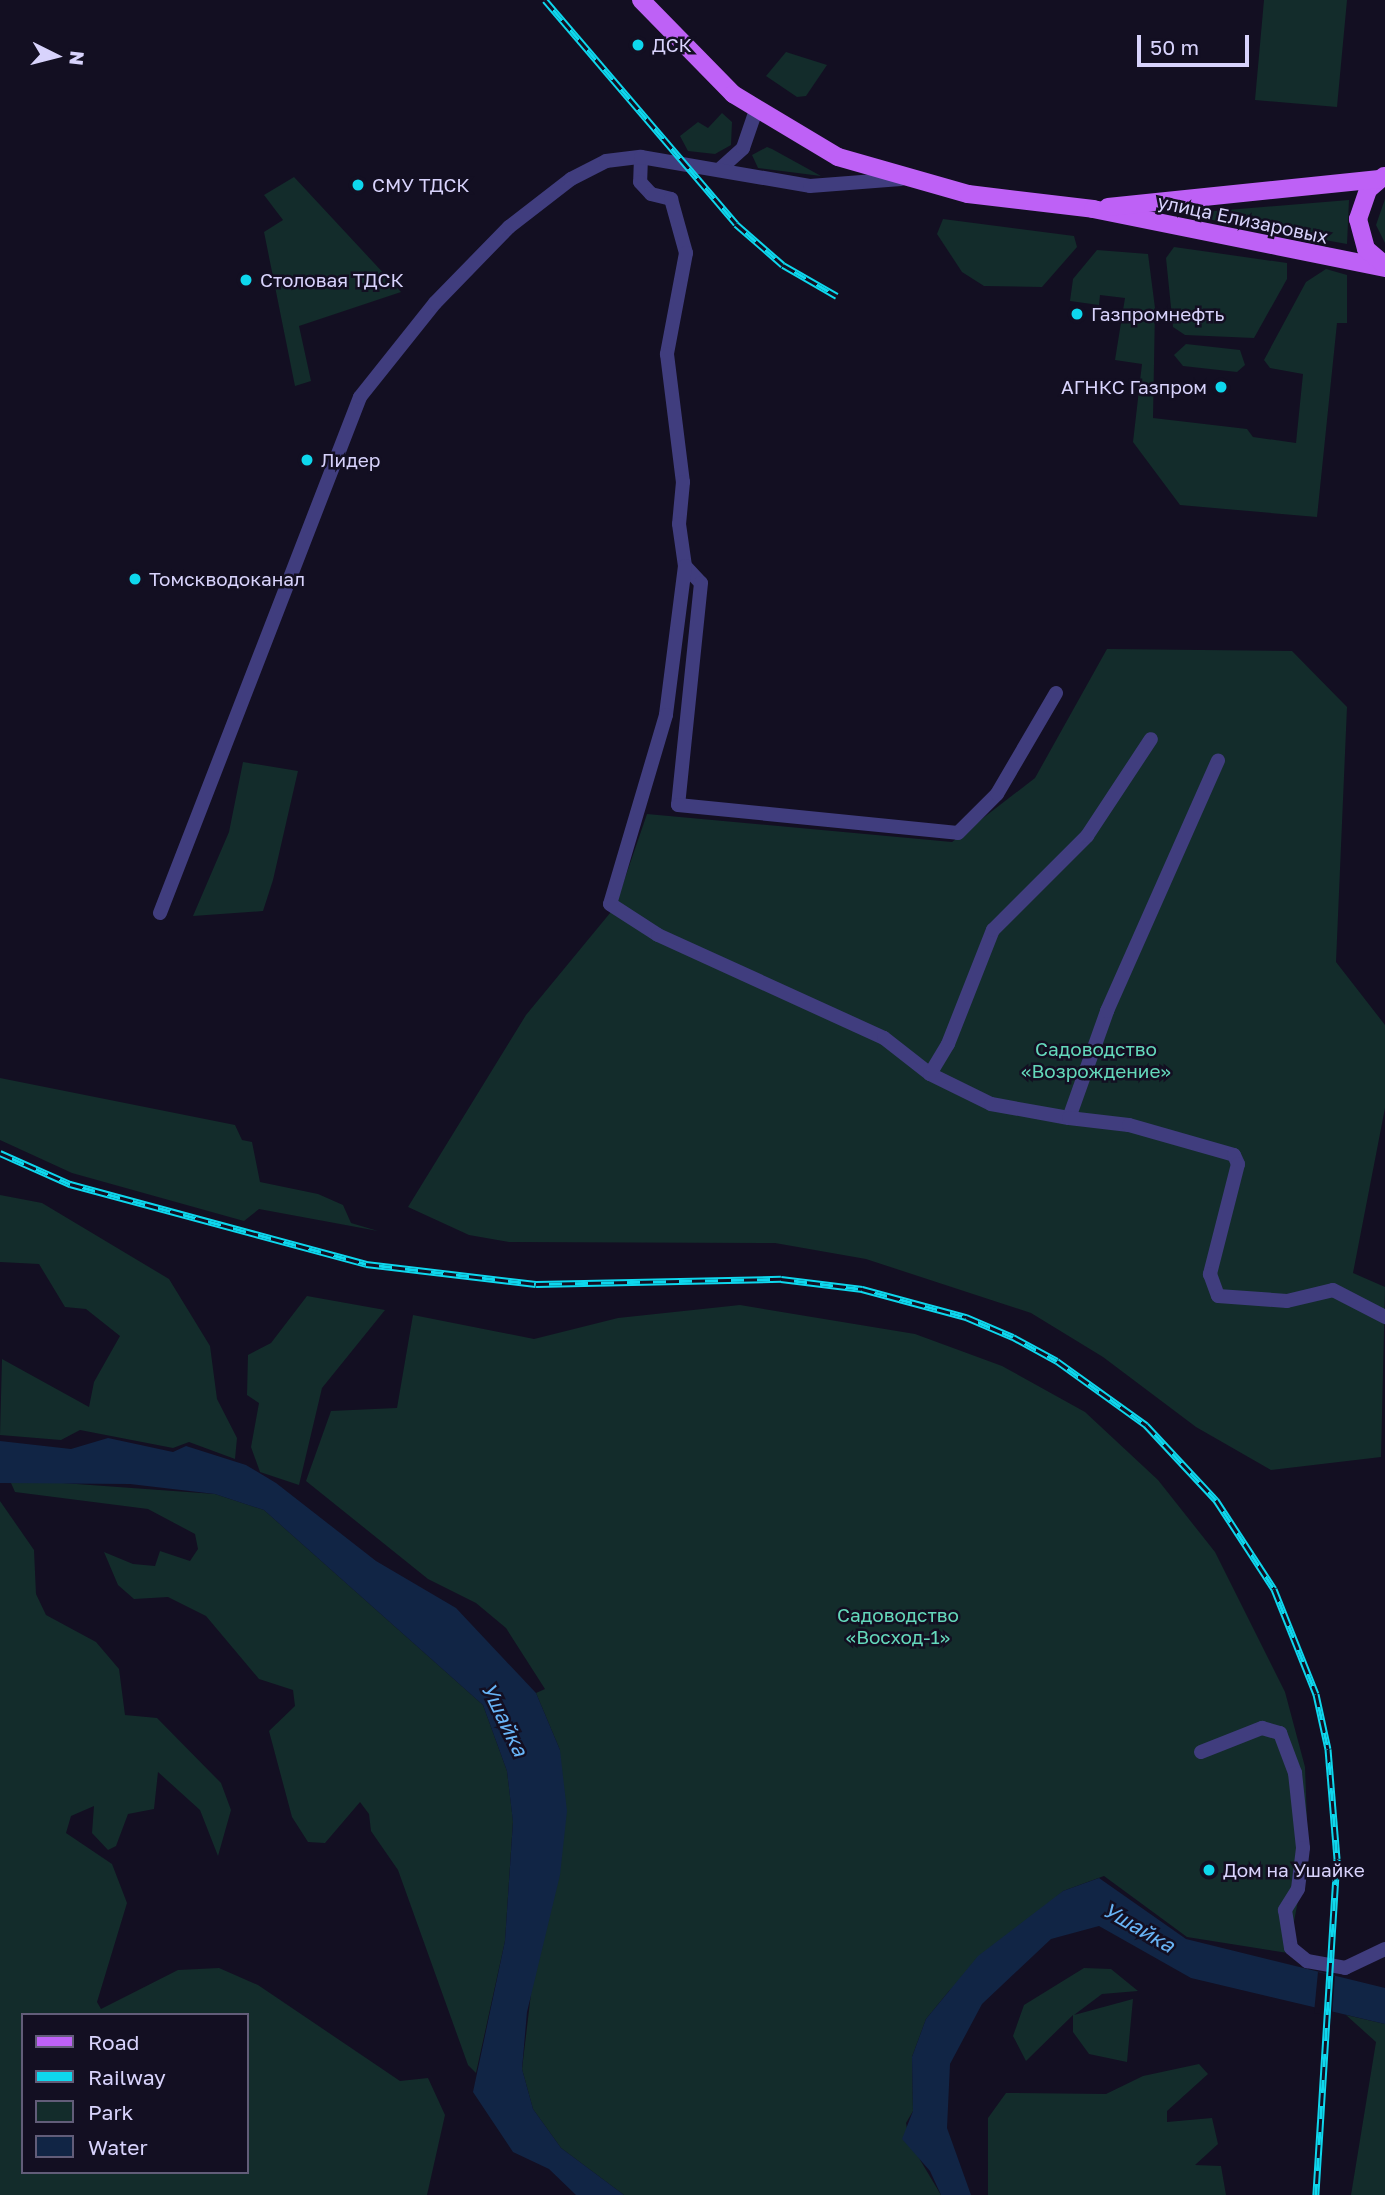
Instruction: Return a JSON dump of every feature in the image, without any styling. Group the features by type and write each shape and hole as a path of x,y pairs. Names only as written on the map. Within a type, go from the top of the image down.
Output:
{"main road":[{"name":"улица Елизаровых","path":"641,0 755,111 804,141 901,179 1093,209 1385,267"},
{"name":"улица Елизаровых","path":"1093,209 1382,177"},
{"path":"1382,177 1358,219 1366,248 1385,267"}],"street":[{"path":"720,169 743,148 755,111"},
{"path":"640,157 640,182 651,194 671,199 684,237 667,354 681,461 679,524 685,566 666,715 610,904 659,935 884,1038 930,1074 992,1104 1069,1118 1129,1125 1234,1155 1238,1164 1210,1274 1218,1296 1287,1301 1333,1290 1385,1317"},
{"path":"160,913 360,397 435,303 539,198 606,161 640,157 810,186 901,179"},
{"path":"685,566 701,583 676,798 685,810 958,834 997,794 1056,693"},
{"path":"930,1074 948,1044 993,930 1087,836 1151,740"},
{"path":"1069,1118 1107,1012 1218,761"},
{"path":"1201,1752 1262,1728 1280,1733 1295,1773 1303,1848 1298,1889 1285,1910 1292,1948 1307,1961 1345,1968 1385,1949"}],"green space":[{"path":"1264,0 1347,0 1337,107 1255,100"},
{"path":"786,52 827,65 806,96 797,97 766,76"},
{"path":"722,113 732,122 731,145 715,154 688,151 680,136 698,122 708,128"},
{"path":"767,147 821,176 758,168 752,155"},
{"path":"294,177 401,292 299,326 311,381 295,386 264,232 283,220 264,195"},
{"path":"1385,199 1385,243 1376,225"},
{"path":"1349,200 1347,244 1179,214"},
{"path":"943,219 1074,236 1077,247 1042,287 984,286 962,272 937,234"},
{"path":"1174,247 1287,263 1287,279 1254,338 1185,335 1173,327 1166,258"},
{"path":"1097,250 1148,254 1155,308 1153,418 1247,429 1253,437 1296,443 1303,374 1270,368 1264,360 1306,282 1326,269 1347,275 1347,323 1337,323 1317,517 1180,505 1133,442 1142,364 1115,360 1125,298 1100,295 1099,305 1070,301 1073,279"},
{"path":"1186,344 1240,350 1245,365 1237,372 1183,366 1174,355"},
{"name":"Садоводство «Возрождение»","path":"1107,649 1292,651 1347,707 1336,962 1385,1025 1385,1108 1353,1273 1385,1287 1381,1457 1271,1470 1196,1427 1103,1357 1031,1313 866,1259 775,1243 509,1242 469,1235 408,1207 526,1015 615,907 647,814 952,842 1035,778"},
{"path":"243,762 298,771 273,880 263,911 193,916 229,832"},
{"path":"0,1078 235,1125 242,1140 252,1142 260,1182 318,1194 343,1205 351,1223 378,1231 259,1209 244,1221 72,1173 0,1140"},
{"path":"0,1195 42,1203 169,1279 210,1346 217,1399 237,1438 235,1459 189,1442 173,1448 80,1430 61,1440 0,1435 2,1359 89,1407 94,1382 120,1336 86,1309 65,1307 39,1264 0,1262"},
{"path":"307,1296 385,1310 322,1388 299,1485 260,1472 251,1447 259,1403 247,1395 248,1355 271,1343"},
{"name":"Садоводство «Восход-1»","path":"740,1305 915,1334 1002,1366 1085,1412 1158,1480 1215,1552 1285,1692 1305,1767 1308,1848 1288,1953 1187,1937 1104,1876 1063,1891 949,1991 926,2019 912,2057 913,2111 906,2123 910,2143 941,2195 624,2195 561,2148 533,2109 522,2069 560,1750 536,1693 545,1689 506,1628 476,1603 428,1579 306,1481 331,1411 397,1408 413,1315 534,1339 618,1318"},
{"path":"21,1480 215,1494 264,1510 483,1705 507,1771 513,1821 505,1941 476,2073 468,2065 398,1870 371,1831 369,1814 360,1802 325,1843 308,1842 292,1817 269,1731 295,1706 293,1690 259,1679 206,1616 168,1597 134,1599 118,1585 104,1552 133,1564 155,1566 160,1551 190,1561 198,1549 195,1534 148,1509 15,1492 11,1483"},
{"path":"0,1501 34,1550 36,1594 46,1615 96,1642 119,1669 125,1715 157,1718 221,1783 231,1810 218,1856 200,1810 158,1772 154,1809 128,1814 116,1846 108,1850 92,1833 94,1806 71,1816 66,1833 112,1864 127,1903 97,2002 101,2009 178,1970 219,1968 258,1985 400,2081 428,2078 445,2115 427,2195 0,2195"},
{"path":"1084,1968 1111,1969 1138,1991 1102,1994 1074,2015 1133,1999 1127,2062 1089,2054 1073,2032 1073,2015 1026,2061 1013,2036 1024,2005"},
{"path":"1346,2015 1385,2024 1385,2195 1351,2195 1376,2042"},
{"path":"1199,2064 1208,2074 1167,2111 1167,2122 1212,2118 1218,2144 1195,2165 1221,2166 1226,2195 988,2195 988,2118 1006,2093 1106,2094 1143,2076"}],"water":[{"name":"Ушайка","path":"108,1438 173,1452 186,1446 246,1465 276,1483 376,1561 456,1608 536,1693 560,1750 567,1811 560,1875 527,2012 522,2069 533,2109 561,2148 624,2195 576,2195 549,2169 513,2152 473,2092 505,1941 513,1822 507,1771 483,1705 264,1510 215,1494 130,1484 0,1483 0,1441 71,1449"},
{"name":"Ушайка","path":"1099,1878 1186,1939 1385,1988 1385,2024 1191,1978 1099,1926 1051,1939 982,2004 950,2064 947,2128 971,2195 941,2195 930,2171 902,2139 913,2111 912,2057 926,2019 978,1956 1063,1891"}],"pier":[{"path":"1318,1972 1335,1976 1332,2016 1314,2013"}],"railway":[{"path":"545,0 736,224 783,265 837,296"},
{"path":"0,1153 70,1184 366,1264 536,1284 781,1279 862,1289 966,1317 1013,1337 1057,1361 1146,1425 1216,1500 1274,1589 1316,1694 1328,1749 1337,1859 1316,2195"}],"place":[{"name":"ДСК","path":"638,45"},
{"name":"СМУ ТДСК","path":"358,185"},
{"name":"Столовая ТДСК","path":"246,280"},
{"name":"Газпромнефть","path":"1077,314"},
{"name":"АГНКС Газпром","path":"1221,387"},
{"name":"Лидер","path":"307,460"},
{"name":"Томскводоканал","path":"135,579"},
{"name":"Дом на Ушайке","path":"1209,1870"}]}
